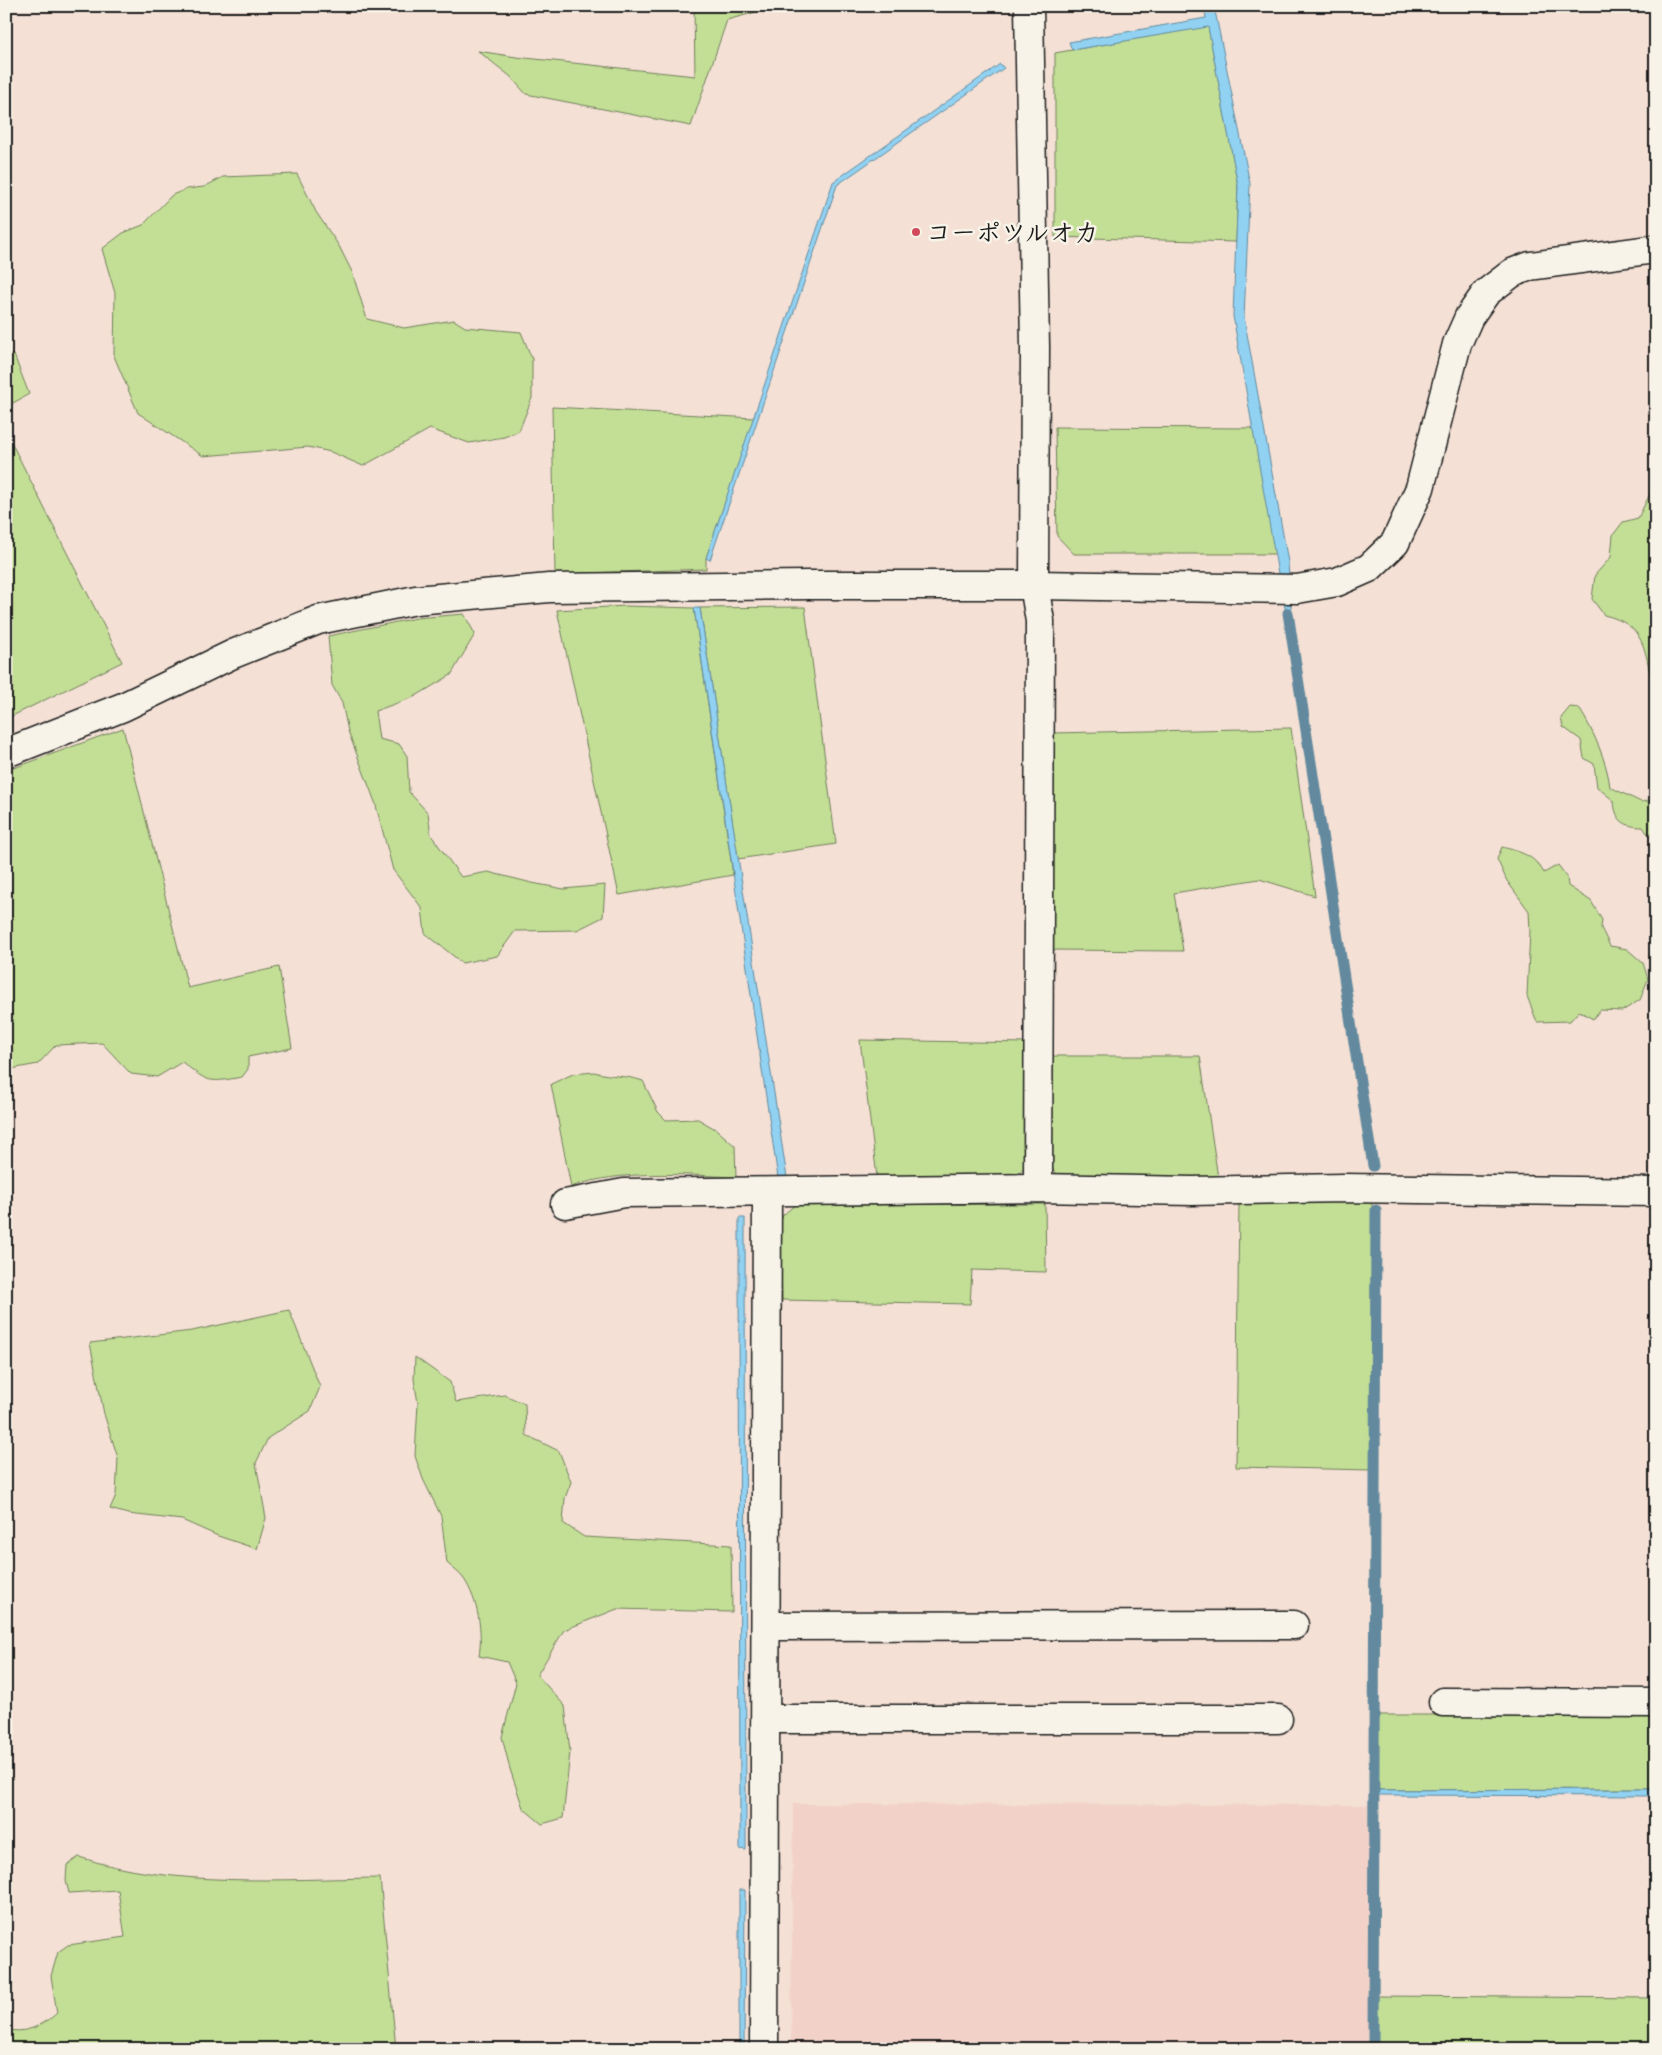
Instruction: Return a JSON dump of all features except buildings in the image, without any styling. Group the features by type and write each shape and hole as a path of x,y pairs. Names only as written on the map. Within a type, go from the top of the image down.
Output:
{"street":[{"path":"1029,6 1035,347 1034,585 1040,621 1038,1188"},
{"path":"6,753 123,706 233,654 318,620 416,600 549,588 1034,585 1297,589 1337,582 1369,568 1395,543 1420,488 1457,344 1469,317 1486,293 1512,273 1530,266 1656,250"},
{"path":"565,1204 624,1193 1038,1188 1192,1191 1343,1188 1656,1192"},
{"path":"764,2049 767,1719 767,1192"},
{"path":"766,1626 1294,1625"},
{"path":"1444,1702 1656,1703"},
{"path":"767,1719 1278,1719"}],"shaded area":[{"path":"793,1804 1369,1805 1369,2049 791,2049"}],"green space":[{"path":"694,6 778,6 727,20 691,126 526,94 510,76 478,51 516,57 695,76"},
{"path":"1208,26 1238,185 1236,242 1055,237 1055,53"},
{"path":"297,174 316,212 339,246 352,272 367,319 404,328 454,320 465,327 521,332 532,359 532,398 519,431 504,437 469,443 430,429 363,466 331,452 308,447 203,456 138,413 114,356 115,293 102,249 123,233 143,225 172,195 187,189 204,187 223,177"},
{"path":"6,354 14,355 29,394 6,407"},
{"path":"552,407 754,418 706,558 706,569 555,574"},
{"path":"1055,427 1253,428 1276,554 1074,554 1057,536"},
{"path":"6,432 122,662 6,719"},
{"path":"1655,484 1656,687 1653,686 1645,650 1636,632 1618,619 1604,615 1592,599 1595,575 1611,557 1613,535 1623,522 1638,518"},
{"path":"626,606 694,608 733,875 619,895 557,610"},
{"path":"805,607 836,844 738,859 700,608"},
{"path":"464,614 475,634 451,675 414,697 375,711 379,739 399,744 407,756 409,792 428,813 431,835 461,877 488,872 564,889 605,885 603,917 577,930 515,931 497,956 462,963 425,933 422,908 393,870 375,802 348,731 342,703 332,685 328,636 416,618"},
{"path":"1570,707 1579,708 1599,746 1610,787 1641,802 1656,800 1656,834 1647,833 1643,827 1631,826 1622,821 1616,813 1614,801 1597,787 1594,764 1584,758 1581,740 1563,727 1561,718"},
{"path":"123,728 188,988 279,967 292,1048 248,1057 248,1069 242,1077 209,1080 182,1062 157,1077 131,1074 102,1043 56,1045 38,1064 6,1070 6,771"},
{"path":"1291,728 1315,896 1259,879 1174,893 1183,951 1051,950 1052,733"},
{"path":"1502,847 1531,858 1544,873 1558,865 1567,877 1568,886 1591,901 1602,920 1601,928 1610,946 1627,949 1643,963 1648,979 1640,1000 1622,1011 1600,1010 1593,1019 1579,1011 1570,1021 1537,1022 1527,996 1529,911 1507,881 1497,859"},
{"path":"860,1040 1026,1043 1025,1166 1016,1177 877,1177"},
{"path":"1050,1056 1200,1056 1218,1178 1060,1178 1051,1167"},
{"path":"594,1072 643,1081 658,1112 666,1120 698,1119 717,1130 735,1146 736,1177 631,1175 590,1181 571,1187 551,1084 573,1074"},
{"path":"1372,1201 1372,1470 1236,1467 1239,1203"},
{"path":"1045,1204 1046,1272 972,1270 970,1304 782,1300 780,1224 783,1215 795,1205"},
{"path":"289,1310 320,1387 310,1411 268,1438 256,1463 266,1518 257,1549 218,1536 182,1520 128,1514 110,1509 116,1495 118,1458 104,1414 90,1343 192,1331"},
{"path":"415,1357 450,1382 456,1402 505,1395 525,1404 526,1435 559,1451 571,1482 565,1498 563,1523 584,1537 731,1545 732,1612 617,1609 564,1630 537,1675 565,1706 570,1752 563,1818 542,1824 523,1808 510,1769 502,1737 516,1683 507,1662 479,1656 480,1627 473,1597 462,1577 447,1563 441,1516 423,1479 415,1456 418,1403 414,1379"},
{"path":"1376,1715 1656,1715 1656,1789 1376,1790"},
{"path":"79,1857 115,1867 152,1874 190,1878 266,1880 380,1878 396,2049 6,2049 6,2029 13,2031 27,2030 40,2025 57,2013 51,1976 58,1952 68,1945 125,1937 118,1890 69,1893 66,1881 67,1865"},
{"path":"1375,1996 1656,1998 1656,2049 1375,2049"}],"water":[{"path":"1204,6 1214,6 1250,184 1244,317 1288,562 1291,607 1289,614 1285,608 1277,568 1233,316 1238,186 1208,27 1072,50 1069,42 1206,18"},
{"path":"1000,64 1004,68 837,185 710,560 706,558 833,182"},
{"path":"694,608 700,608 787,1178 778,1178"},
{"path":"739,1218 745,1218 746,1850 740,1849"},
{"path":"1656,1789 1656,1796 1376,1795 1376,1790"},
{"path":"739,1890 745,1890 744,2049 739,2049"}],"waterway":[{"path":"1288,613 1373,1166"},
{"path":"1373,2049 1376,1210"}],"place":[{"name":"コーポツルオカ","path":"916,232"}]}
